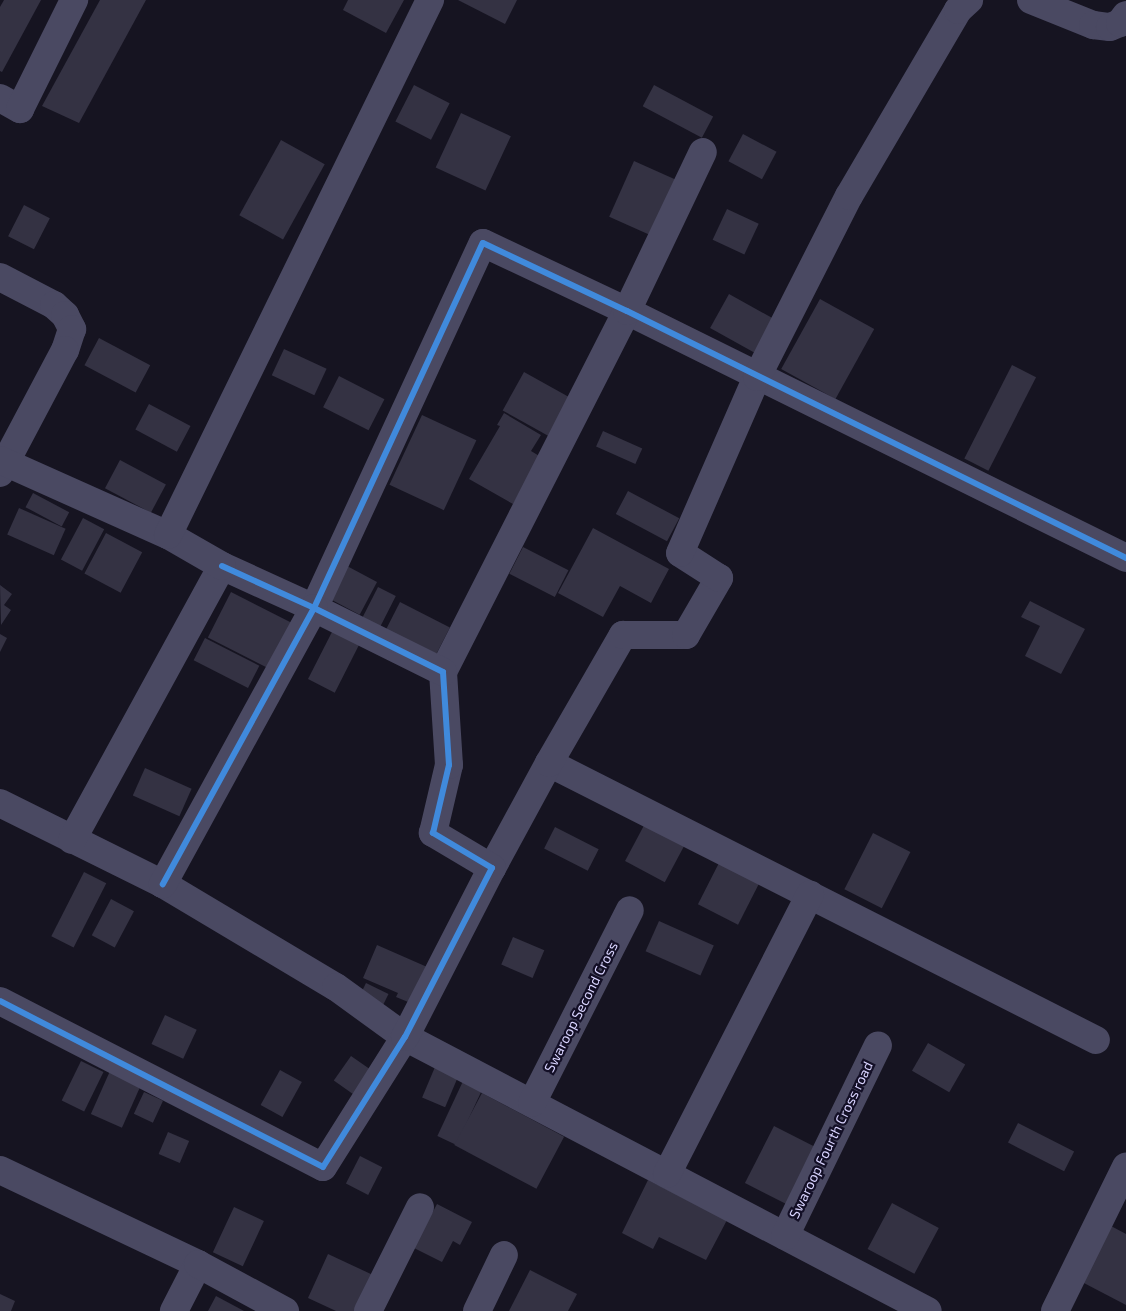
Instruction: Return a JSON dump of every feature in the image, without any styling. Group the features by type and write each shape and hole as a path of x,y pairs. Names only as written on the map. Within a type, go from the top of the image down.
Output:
{"street":[{"path":"0,98 20,109 74,0"},
{"path":"168,534 430,0"},
{"path":"1031,0 1093,25 1110,27 1120,22 1126,15"},
{"path":"0,1002 323,1167 405,1037 492,868 549,763 624,635 686,635 719,578 680,553 758,377 849,196 963,3"},
{"path":"492,868 433,833 449,765 443,672 627,311 703,152"},
{"path":"163,884 314,608 483,243 627,311 1126,558"},
{"path":"0,277 54,306 65,315 72,328 65,350 2,465 168,534 222,566 314,608 443,672"},
{"path":"72,840 222,566"},
{"path":"549,763 1096,1040"},
{"path":"0,802 72,840 163,884 336,987 405,1037 928,1311"},
{"path":"667,1174 810,895"},
{"name":"Swaroop Second Cross","path":"532,1103 630,910"},
{"name":"Swaroop Fourth Cross road","path":"785,1236 878,1045"},
{"path":"1055,1311 1126,1168"},
{"path":"0,1170 198,1264 285,1311"},
{"path":"368,1311 420,1207"},
{"path":"477,1311 504,1255"},
{"path":"174,1311 198,1264"}],"building":[{"path":"4,0 41,0 2,72 0,71 0,7"},
{"path":"100,0 146,0 79,123 42,106"},
{"path":"348,0 404,0 386,33 343,10"},
{"path":"458,0 517,0 505,24"},
{"path":"414,85 450,103 431,140 395,122"},
{"path":"654,85 713,116 702,138 643,106"},
{"path":"461,113 511,136 485,191 436,167"},
{"path":"743,134 777,152 762,179 728,161"},
{"path":"281,140 325,164 283,239 239,215"},
{"path":"634,161 679,181 654,237 609,217"},
{"path":"24,205 50,218 34,249 8,236"},
{"path":"727,209 759,224 744,255 713,240"},
{"path":"729,294 776,320 757,354 710,328"},
{"path":"820,299 874,329 835,399 781,369"},
{"path":"99,338 150,365 136,393 84,365"},
{"path":"284,349 327,369 314,395 272,375"},
{"path":"1012,365 1036,377 988,471 964,459"},
{"path":"524,372 573,399 552,438 503,410"},
{"path":"339,376 384,399 369,430 323,407"},
{"path":"149,404 190,426 177,452 135,430"},
{"path":"504,413 541,435 531,451 541,457 513,504 469,479 500,426 497,425"},
{"path":"422,415 476,440 444,510 389,485"},
{"path":"603,431 642,448 635,464 596,447"},
{"path":"120,460 166,484 151,513 105,488"},
{"path":"628,491 679,518 667,541 616,514"},
{"path":"33,493 69,512 62,526 25,507"},
{"path":"19,508 66,529 54,555 7,534"},
{"path":"83,518 104,529 82,571 61,559"},
{"path":"593,528 669,569 651,603 620,586 603,617 558,593"},
{"path":"106,533 142,552 121,593 84,574"},
{"path":"523,547 568,570 555,597 509,574"},
{"path":"347,566 377,582 360,615 330,599"},
{"path":"0,585 12,594 4,605 11,610 1,625"},
{"path":"378,587 396,596 380,627 362,618"},
{"path":"231,592 297,626 274,671 208,637"},
{"path":"1030,601 1085,629 1061,674 1025,656 1040,626 1021,617"},
{"path":"400,602 450,627 434,659 384,633"},
{"path":"333,630 360,644 335,693 308,679"},
{"path":"0,634 7,638 0,652"},
{"path":"205,638 259,666 248,688 194,660"},
{"path":"145,768 192,789 179,816 133,795"},
{"path":"649,816 689,837 665,882 625,861"},
{"path":"555,827 599,849 588,871 544,848"},
{"path":"873,833 910,852 882,908 844,889"},
{"path":"722,857 762,877 738,925 698,904"},
{"path":"84,872 106,883 74,948 51,936"},
{"path":"111,899 134,911 115,947 92,935"},
{"path":"659,921 714,945 700,976 646,951"},
{"path":"513,937 544,950 533,978 501,965"},
{"path":"377,945 434,970 418,1006 396,997 398,993 363,978"},
{"path":"366,983 388,994 374,1025 351,1014"},
{"path":"165,1015 197,1030 183,1059 151,1044"},
{"path":"928,1043 965,1064 949,1092 912,1071"},
{"path":"351,1056 377,1074 360,1099 334,1081"},
{"path":"81,1061 103,1072 84,1112 62,1101"},
{"path":"435,1067 458,1077 445,1107 422,1097"},
{"path":"280,1070 302,1082 282,1117 261,1105"},
{"path":"110,1071 141,1085 122,1128 91,1114"},
{"path":"464,1079 483,1088 456,1145 437,1136"},
{"path":"144,1092 163,1101 153,1123 134,1114"},
{"path":"482,1093 564,1137 536,1189 454,1145"},
{"path":"1018,1123 1074,1152 1064,1171 1008,1143"},
{"path":"774,1126 826,1152 797,1209 745,1183"},
{"path":"168,1132 189,1141 180,1163 159,1154"},
{"path":"360,1156 382,1167 368,1195 346,1184"},
{"path":"648,1180 727,1220 706,1260 659,1237 653,1249 622,1233"},
{"path":"892,1203 939,1228 914,1274 868,1249"},
{"path":"437,1204 472,1222 460,1245 453,1241 442,1262 414,1248"},
{"path":"234,1207 264,1221 243,1266 213,1252"},
{"path":"1111,1226 1126,1234 1126,1305 1082,1282"},
{"path":"328,1254 373,1275 356,1311 336,1311 308,1298"},
{"path":"530,1270 577,1294 568,1311 509,1311"},
{"path":"0,1294 15,1301 11,1311 0,1311"},
{"path":"216,1296 244,1311 208,1311"}],"cycle path":[{"path":"222,566 314,608 483,243 627,311 1126,558"},
{"path":"0,1001 323,1167 405,1037 492,868 433,833 449,765 443,672 314,608 163,884"}]}
